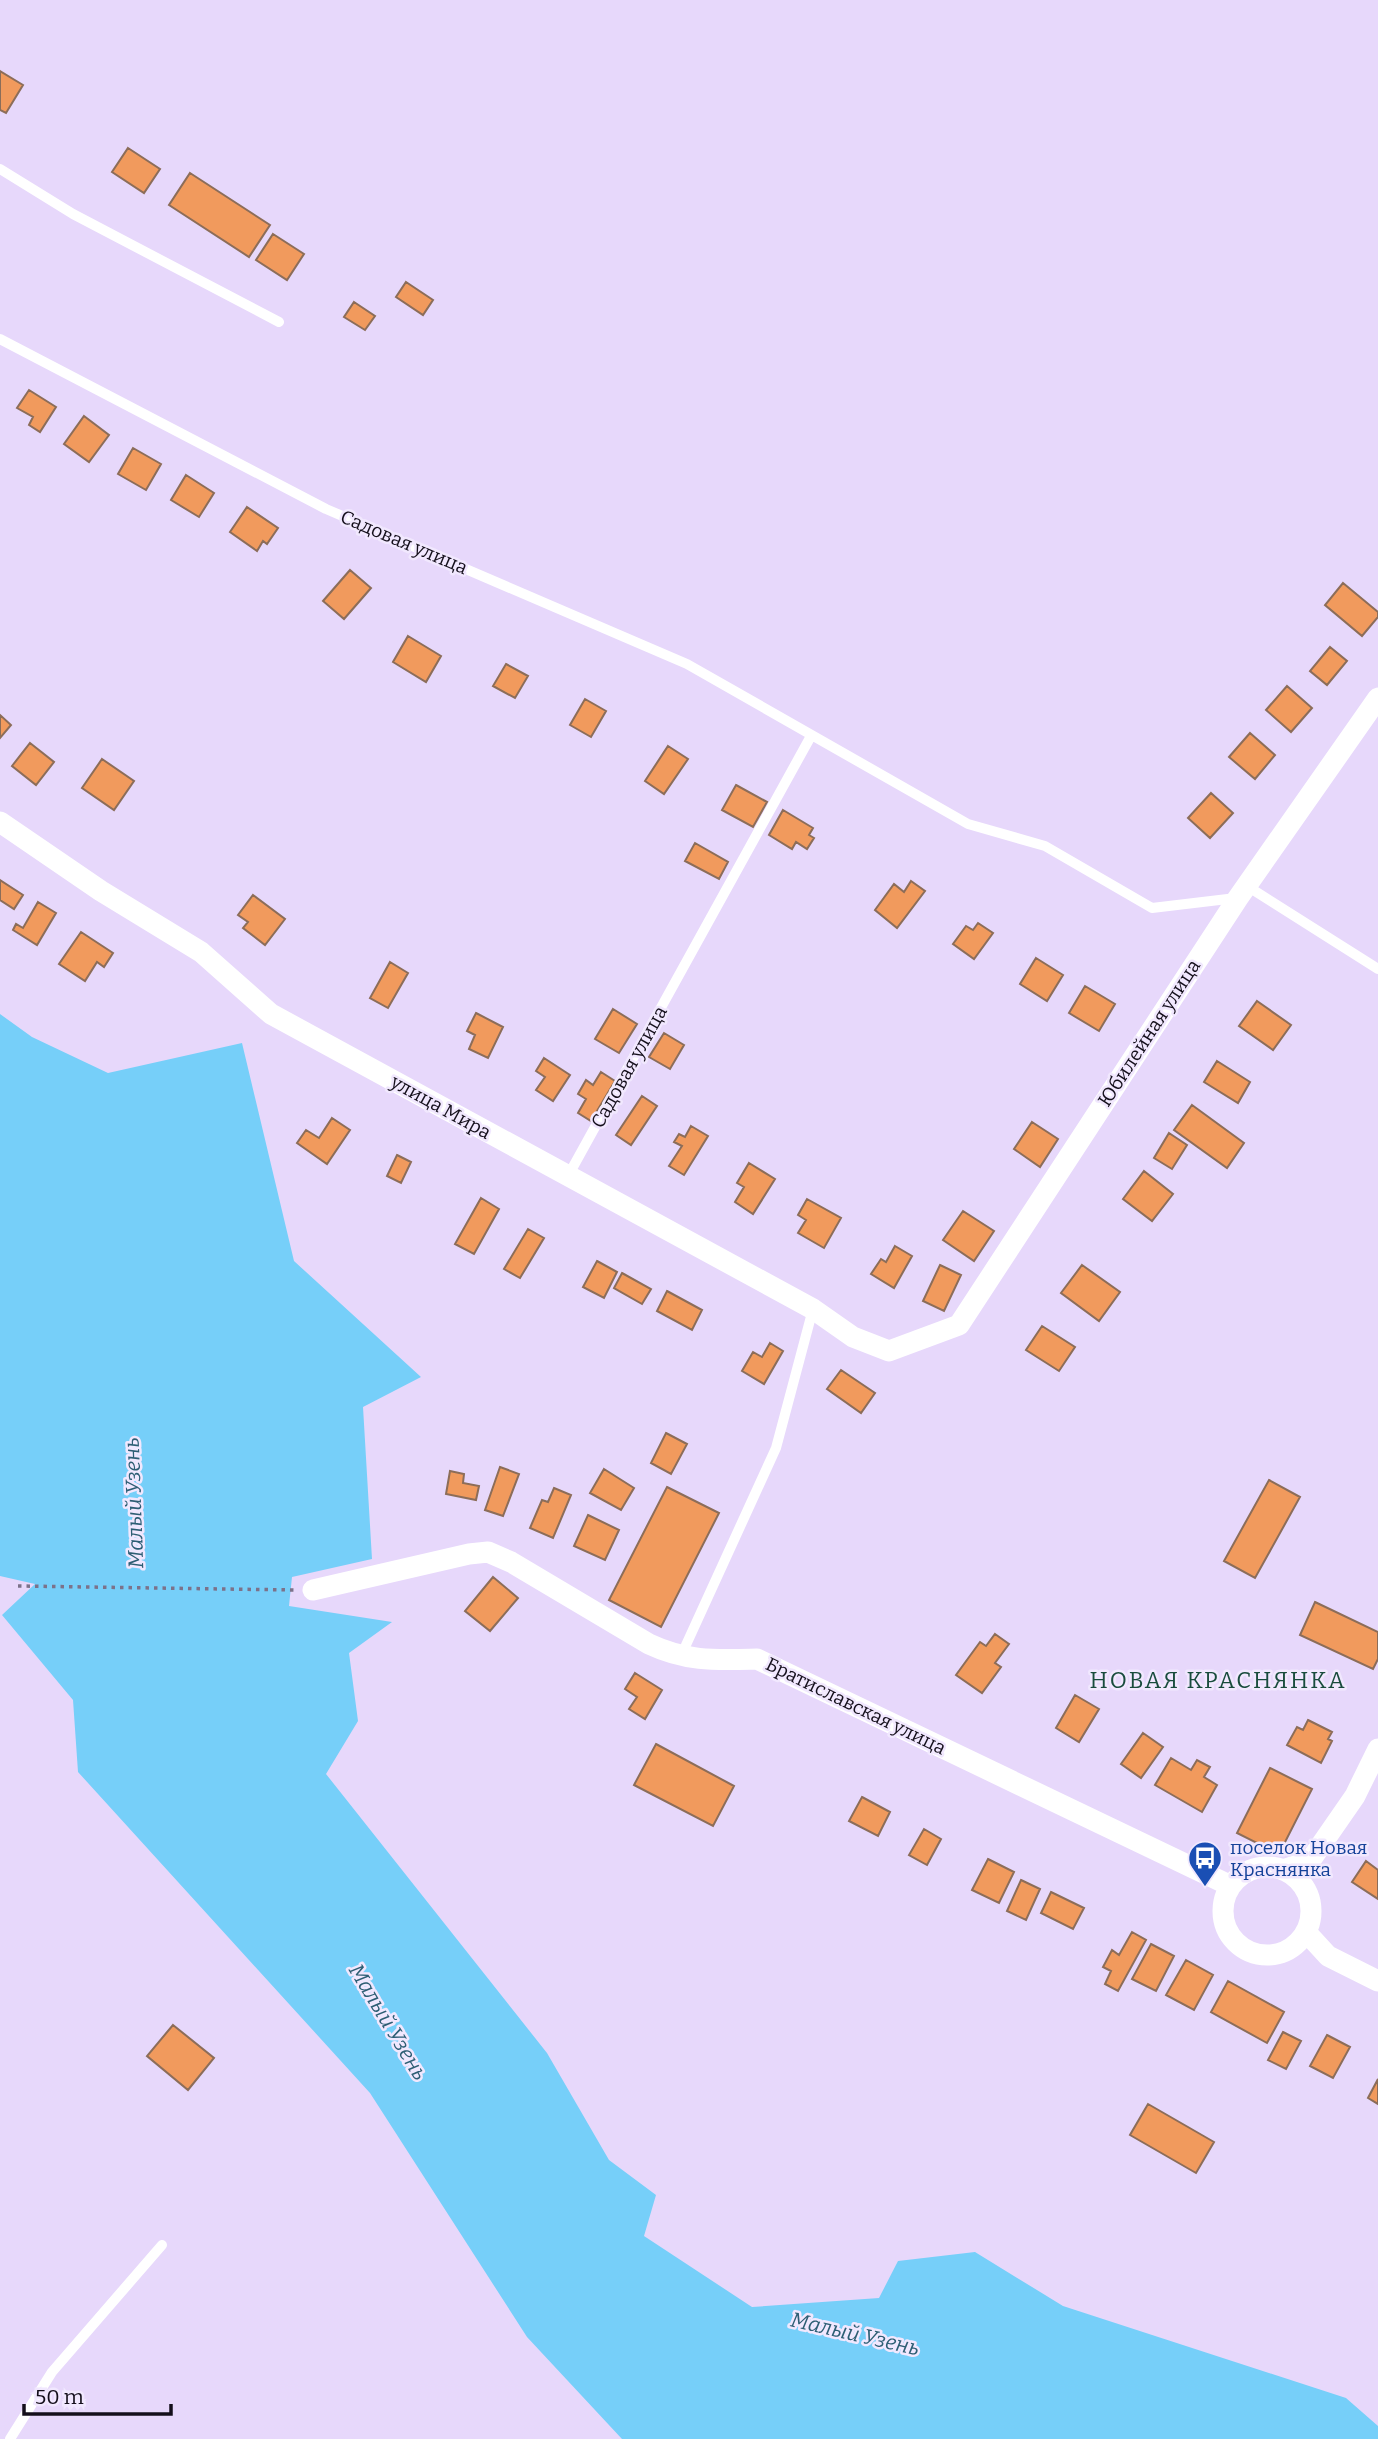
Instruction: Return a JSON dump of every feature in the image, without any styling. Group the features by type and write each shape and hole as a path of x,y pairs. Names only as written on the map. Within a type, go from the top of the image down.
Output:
{"street":[{"name":"Юбилейная улица","path":"905,1345 959,1325 1242,892 1378,698"},
{"name":"улица Мира","path":"0,822 102,891 201,952 271,1014 813,1310 853,1337 889,1351 905,1345"},
{"name":"Братиславская улица","path":"313,1590 488,1552 522,1568 670,1654 699,1660 757,1659 1231,1886"},
{"path":"1283,1870 1310,1861 1354,1796 1378,1749"},
{"path":"1269,1867 1283,1870 1296,1878 1308,1896 1311,1918 1306,1932 1297,1944 1277,1954 1261,1955 1246,1950 1234,1940 1227,1928 1225,1900 1231,1886 1254,1869 1269,1867"},
{"path":"1306,1932 1328,1956 1378,1981"}],"lane":[{"path":"0,169 73,215 279,322"},
{"name":"Садовая улица","path":"0,339 326,509 687,664 968,824 1045,846 1152,908 1242,892"},
{"name":"Садовая улица","path":"568,1176 811,736"},
{"path":"1242,892 1378,969"},
{"path":"686,1645 776,1448 813,1310"},
{"path":"10,2439 52,2372 162,2245"}],"path":[{"path":"18,1586 313,1590"}],"water":[{"name":"Малый Узень","path":"0,1014 32,1037 108,1073 242,1043 294,1261 421,1377 363,1407 372,1559 292,1577 289,1606 392,1622 349,1653 358,1721 326,1774 547,2053 609,2160 656,2195 644,2236 752,2307 879,2298 898,2261 975,2252 1063,2306 1346,2398 1378,2426 1378,2439 622,2439 527,2337 370,2093 78,1772 73,1700 2,1615 35,1584 0,1576"}],"building":[{"path":"0,71 23,85 6,113 0,110"},
{"path":"128,148 160,169 144,193 112,172"},
{"path":"190,173 270,225 249,257 169,205"},
{"path":"273,234 304,254 287,280 256,260"},
{"path":"406,282 433,300 423,315 396,297"},
{"path":"354,302 375,316 365,330 344,317"},
{"path":"29,390 56,407 40,432 29,425 33,417 17,408"},
{"path":"84,416 109,435 89,462 64,444"},
{"path":"133,448 161,464 146,490 118,474"},
{"path":"186,475 214,493 199,517 171,500"},
{"path":"247,507 278,528 267,544 263,541 257,551 230,532"},
{"path":"350,570 371,588 344,619 323,601"},
{"path":"1343,583 1378,612 1378,617 1362,636 1325,605"},
{"path":"408,636 441,656 426,682 393,662"},
{"path":"1330,647 1347,661 1327,685 1310,671"},
{"path":"506,664 528,676 515,698 493,686"},
{"path":"1287,686 1312,708 1291,732 1266,710"},
{"path":"585,699 606,711 591,737 570,725"},
{"path":"0,715 11,725 0,738"},
{"path":"1250,733 1275,755 1255,779 1229,757"},
{"path":"30,743 54,762 36,785 12,766"},
{"path":"668,746 688,759 664,794 645,781"},
{"path":"102,759 134,781 114,810 82,788"},
{"path":"736,785 767,802 753,827 722,810"},
{"path":"1211,793 1233,813 1210,838 1188,818"},
{"path":"783,810 813,828 809,835 814,838 807,849 796,842 792,849 769,835"},
{"path":"695,843 728,862 719,879 685,861"},
{"path":"0,880 23,895 14,909 0,900"},
{"path":"911,881 925,891 897,928 875,910 894,884 904,892"},
{"path":"253,895 285,919 265,945 243,928 248,922 238,915"},
{"path":"38,902 56,913 37,945 13,930 16,924 23,928"},
{"path":"978,923 993,933 974,959 953,944 966,926 973,930"},
{"path":"81,932 113,953 104,967 97,962 85,981 59,964"},
{"path":"1036,958 1063,975 1047,1001 1020,984"},
{"path":"390,962 408,973 388,1008 370,998"},
{"path":"1085,986 1115,1004 1099,1031 1069,1013"},
{"path":"1257,1001 1291,1025 1273,1050 1239,1026"},
{"path":"613,1009 637,1024 619,1053 595,1039"},
{"path":"476,1013 503,1027 488,1058 469,1049 475,1035 467,1031"},
{"path":"664,1033 684,1045 670,1069 649,1057"},
{"path":"544,1058 570,1075 553,1101 536,1090 545,1077 536,1071"},
{"path":"1217,1061 1250,1082 1238,1103 1204,1082"},
{"path":"601,1072 615,1081 591,1121 578,1113 586,1099 578,1094 586,1080 593,1085"},
{"path":"642,1096 657,1106 631,1145 616,1135"},
{"path":"1192,1105 1244,1143 1227,1168 1174,1130"},
{"path":"332,1118 350,1130 327,1164 297,1143 306,1130 319,1138"},
{"path":"1032,1122 1058,1139 1040,1167 1014,1149"},
{"path":"691,1126 708,1136 684,1175 669,1166 682,1146 674,1142 679,1134 685,1137"},
{"path":"1169,1133 1187,1145 1172,1169 1154,1158"},
{"path":"397,1155 411,1162 401,1183 387,1176"},
{"path":"749,1163 775,1179 753,1214 735,1202 744,1187 737,1183"},
{"path":"1144,1171 1173,1194 1152,1221 1123,1199"},
{"path":"481,1198 499,1209 474,1254 455,1244"},
{"path":"807,1199 841,1218 824,1248 798,1233 806,1220 798,1215"},
{"path":"963,1211 994,1231 974,1261 943,1240"},
{"path":"528,1229 544,1238 520,1278 504,1269"},
{"path":"895,1246 912,1256 894,1288 871,1274 881,1259 886,1262"},
{"path":"597,1261 617,1272 604,1298 583,1287"},
{"path":"940,1265 961,1275 944,1311 923,1301"},
{"path":"1082,1265 1120,1292 1099,1321 1061,1293"},
{"path":"622,1273 651,1289 642,1304 614,1288"},
{"path":"667,1291 702,1310 692,1330 657,1311"},
{"path":"1042,1326 1075,1347 1059,1371 1026,1350"},
{"path":"770,1343 783,1351 764,1384 742,1371 753,1352 762,1357"},
{"path":"841,1370 875,1393 861,1413 827,1389"},
{"path":"666,1433 687,1444 671,1474 651,1463"},
{"path":"500,1467 519,1474 503,1516 485,1510"},
{"path":"604,1469 634,1488 621,1510 590,1493"},
{"path":"450,1471 464,1474 463,1483 479,1486 476,1500 446,1494"},
{"path":"1269,1480 1300,1497 1255,1578 1224,1561"},
{"path":"667,1487 719,1513 661,1627 609,1600"},
{"path":"554,1488 571,1495 553,1538 530,1528 542,1500 548,1502"},
{"path":"588,1515 619,1530 605,1560 574,1546"},
{"path":"493,1577 518,1598 490,1631 465,1611"},
{"path":"1315,1602 1378,1632 1378,1659 1373,1669 1300,1635"},
{"path":"995,1634 1009,1644 995,1663 1001,1667 982,1693 956,1675 980,1642 986,1646"},
{"path":"635,1673 662,1690 645,1719 629,1709 637,1697 625,1689"},
{"path":"1075,1695 1099,1709 1079,1742 1056,1728"},
{"path":"1308,1720 1332,1732 1328,1739 1332,1741 1321,1763 1287,1745 1297,1727 1303,1730"},
{"path":"1143,1733 1163,1747 1141,1778 1121,1764"},
{"path":"656,1744 734,1786 713,1826 634,1785"},
{"path":"1171,1758 1191,1770 1197,1760 1210,1767 1204,1777 1217,1785 1202,1812 1155,1785"},
{"path":"1270,1768 1312,1789 1279,1854 1237,1833"},
{"path":"862,1797 890,1812 878,1836 849,1821"},
{"path":"924,1829 941,1839 927,1865 909,1855"},
{"path":"988,1859 1014,1872 999,1903 972,1890"},
{"path":"1366,1861 1378,1870 1378,1899 1352,1882"},
{"path":"1021,1880 1040,1889 1026,1920 1007,1911"},
{"path":"1051,1892 1084,1908 1073,1929 1041,1913"},
{"path":"1132,1932 1146,1940 1118,1991 1105,1984 1111,1971 1103,1967 1112,1950 1119,1955"},
{"path":"1151,1944 1174,1956 1156,1991 1132,1979"},
{"path":"1186,1960 1213,1975 1194,2010 1166,1995"},
{"path":"1228,1981 1284,2012 1267,2043 1211,2012"},
{"path":"173,2025 214,2058 188,2090 147,2056"},
{"path":"1283,2032 1301,2041 1286,2069 1268,2060"},
{"path":"1327,2035 1350,2047 1333,2078 1310,2066"},
{"path":"1378,2079 1378,2104 1368,2098"},
{"path":"1148,2104 1214,2142 1196,2173 1130,2135"}],"place":[{"name":"поселок Новая Краснянка","path":"1205,1888"}],"district":[{"name":"НОВАЯ КРАСНЯНКА","path":"1218,1680"}]}
